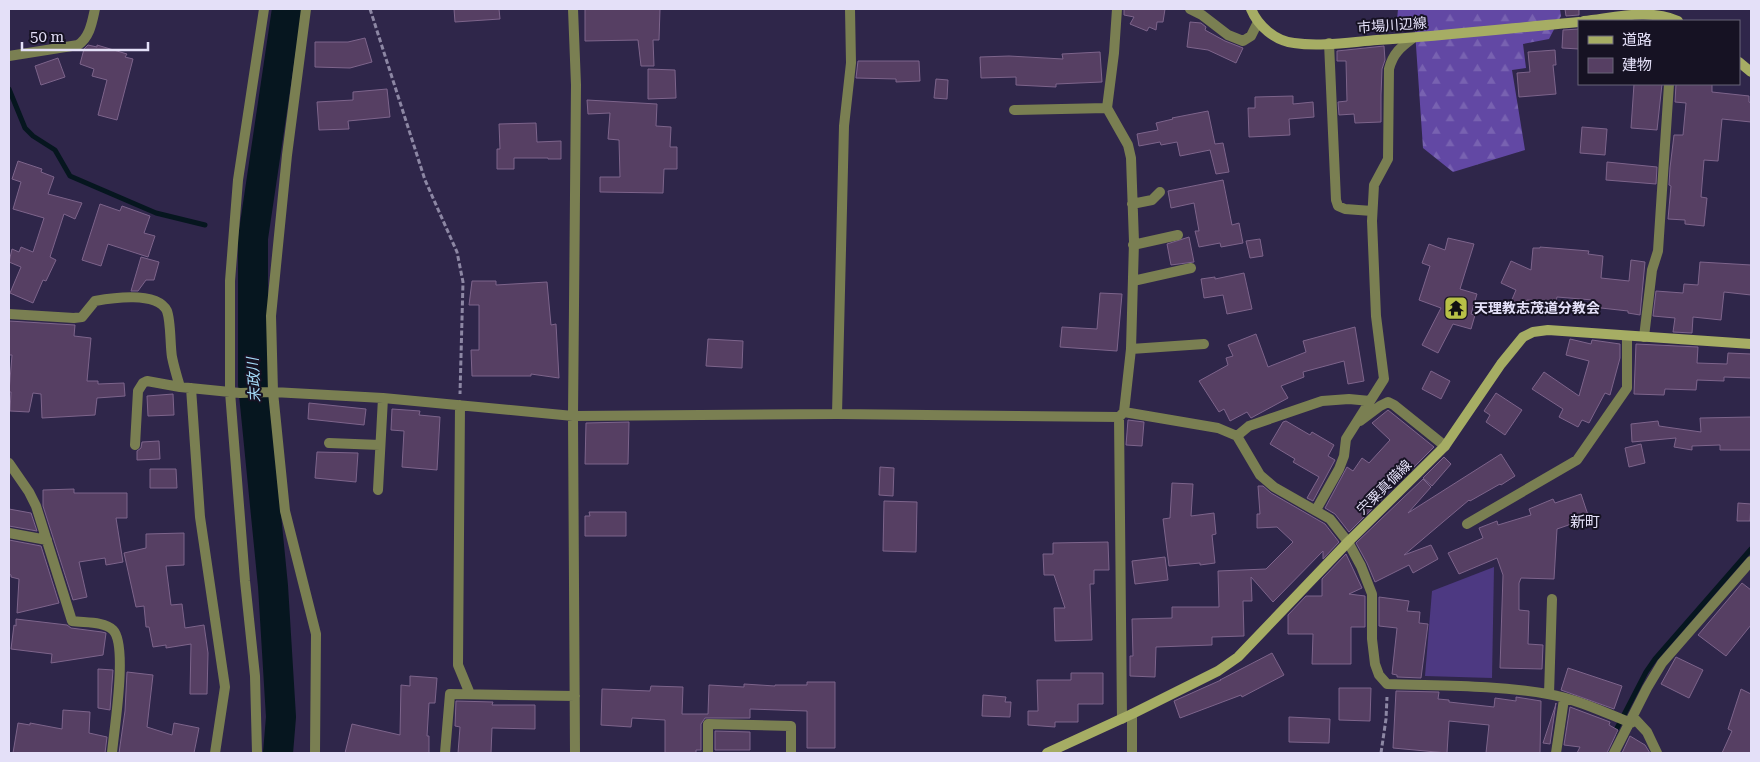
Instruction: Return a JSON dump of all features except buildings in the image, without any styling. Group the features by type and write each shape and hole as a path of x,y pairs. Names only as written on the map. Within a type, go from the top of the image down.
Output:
{"main road":[{"name":"市場川辺線","path":"1251,9 1258,22 1271,35 1292,43 1329,43 1413,38 1578,22"},
{"path":"1594,20 1644,15 1672,18"},
{"path":"1740,63 1751,71"},
{"name":"宍粟真備線","path":"1047,753 1122,719 1218,671 1238,657 1348,542 1445,446 1501,364 1523,337 1533,332 1548,330 1751,344"}],"street":[{"path":"9,56 78,45 84,40 90,30 96,9"},
{"path":"257,753 255,676 245,581 230,280 238,180 264,9"},
{"path":"306,9 287,155 271,316 270,392 285,511 316,634 315,753"},
{"path":"573,9 576,95 573,416 575,753"},
{"path":"837,414 844,126 851,63 850,9"},
{"path":"1117,9 1107,108 1128,145 1131,158 1133,245 1131,349 1121,415 1122,719"},
{"path":"1190,9 1202,15 1228,35 1243,41 1251,36 1258,22"},
{"path":"1316,510 1339,469 1344,456 1346,439 1384,378 1376,316 1372,212 1374,185 1388,159 1390,64 1398,50 1413,38"},
{"path":"1329,43 1336,200 1338,206 1345,209 1372,212"},
{"path":"1644,338 1652,270 1658,251 1669,85"},
{"path":"1014,110 1107,108"},
{"path":"1132,204 1152,200 1160,192"},
{"path":"1133,245 1178,235"},
{"path":"1133,281 1191,268"},
{"path":"9,314 74,318 82,317 95,301 148,298 156,301 166,310 172,358 180,387"},
{"path":"1467,524 1577,460 1627,388 1627,336"},
{"path":"1131,349 1204,344"},
{"path":"134,446 138,391 140,386 147,382 235,392 383,398 573,416 837,414 1121,415 1218,428 1236,436 1260,475 1274,487 1330,518 1348,542 1372,594 1372,639 1375,664 1379,675 1387,684 1488,688 1549,694 1626,719 1647,732 1657,753"},
{"path":"190,388 200,516 225,687 215,753"},
{"path":"378,490 383,398"},
{"path":"1236,436 1250,426 1322,401 1350,399 1370,401"},
{"path":"1353,427 1388,402 1445,446"},
{"path":"460,405 458,666 470,694"},
{"path":"329,443 380,446"},
{"path":"9,463 32,499 72,621 105,625 113,630 118,639 120,656 119,677 112,753"},
{"path":"9,533 46,540"},
{"path":"1614,753 1626,719 1662,663 1751,561"},
{"path":"1549,694 1552,599"},
{"path":"445,753 450,694 575,696"},
{"path":"1556,753 1564,699"},
{"path":"1132,714 1132,753"},
{"path":"708,753 708,724 791,726 791,753"}],"path":[{"path":"370,9 425,180 457,252 463,282 460,405"},
{"path":"1381,753 1386,719 1387,684"}],"shaded area":[{"path":"1494,567 1492,678 1425,676 1432,591"}],"green space":[{"path":"1398,9 1560,9 1561,16 1549,39 1523,44 1526,68 1512,70 1525,150 1453,172 1423,148 1415,31 1396,31"}],"waterway":[{"name":"末政川","path":"278,753 281,717 273,586 253,384 253,238 287,9"},
{"path":"9,89 25,128 33,136 55,150 70,176 156,213 205,225"},
{"path":"1614,734 1646,672 1655,659 1751,549"}],"place":[{"name":"天理教志茂道分教会","path":"1456,308"}],"district":[{"name":"新町","path":"1585,522"}]}
